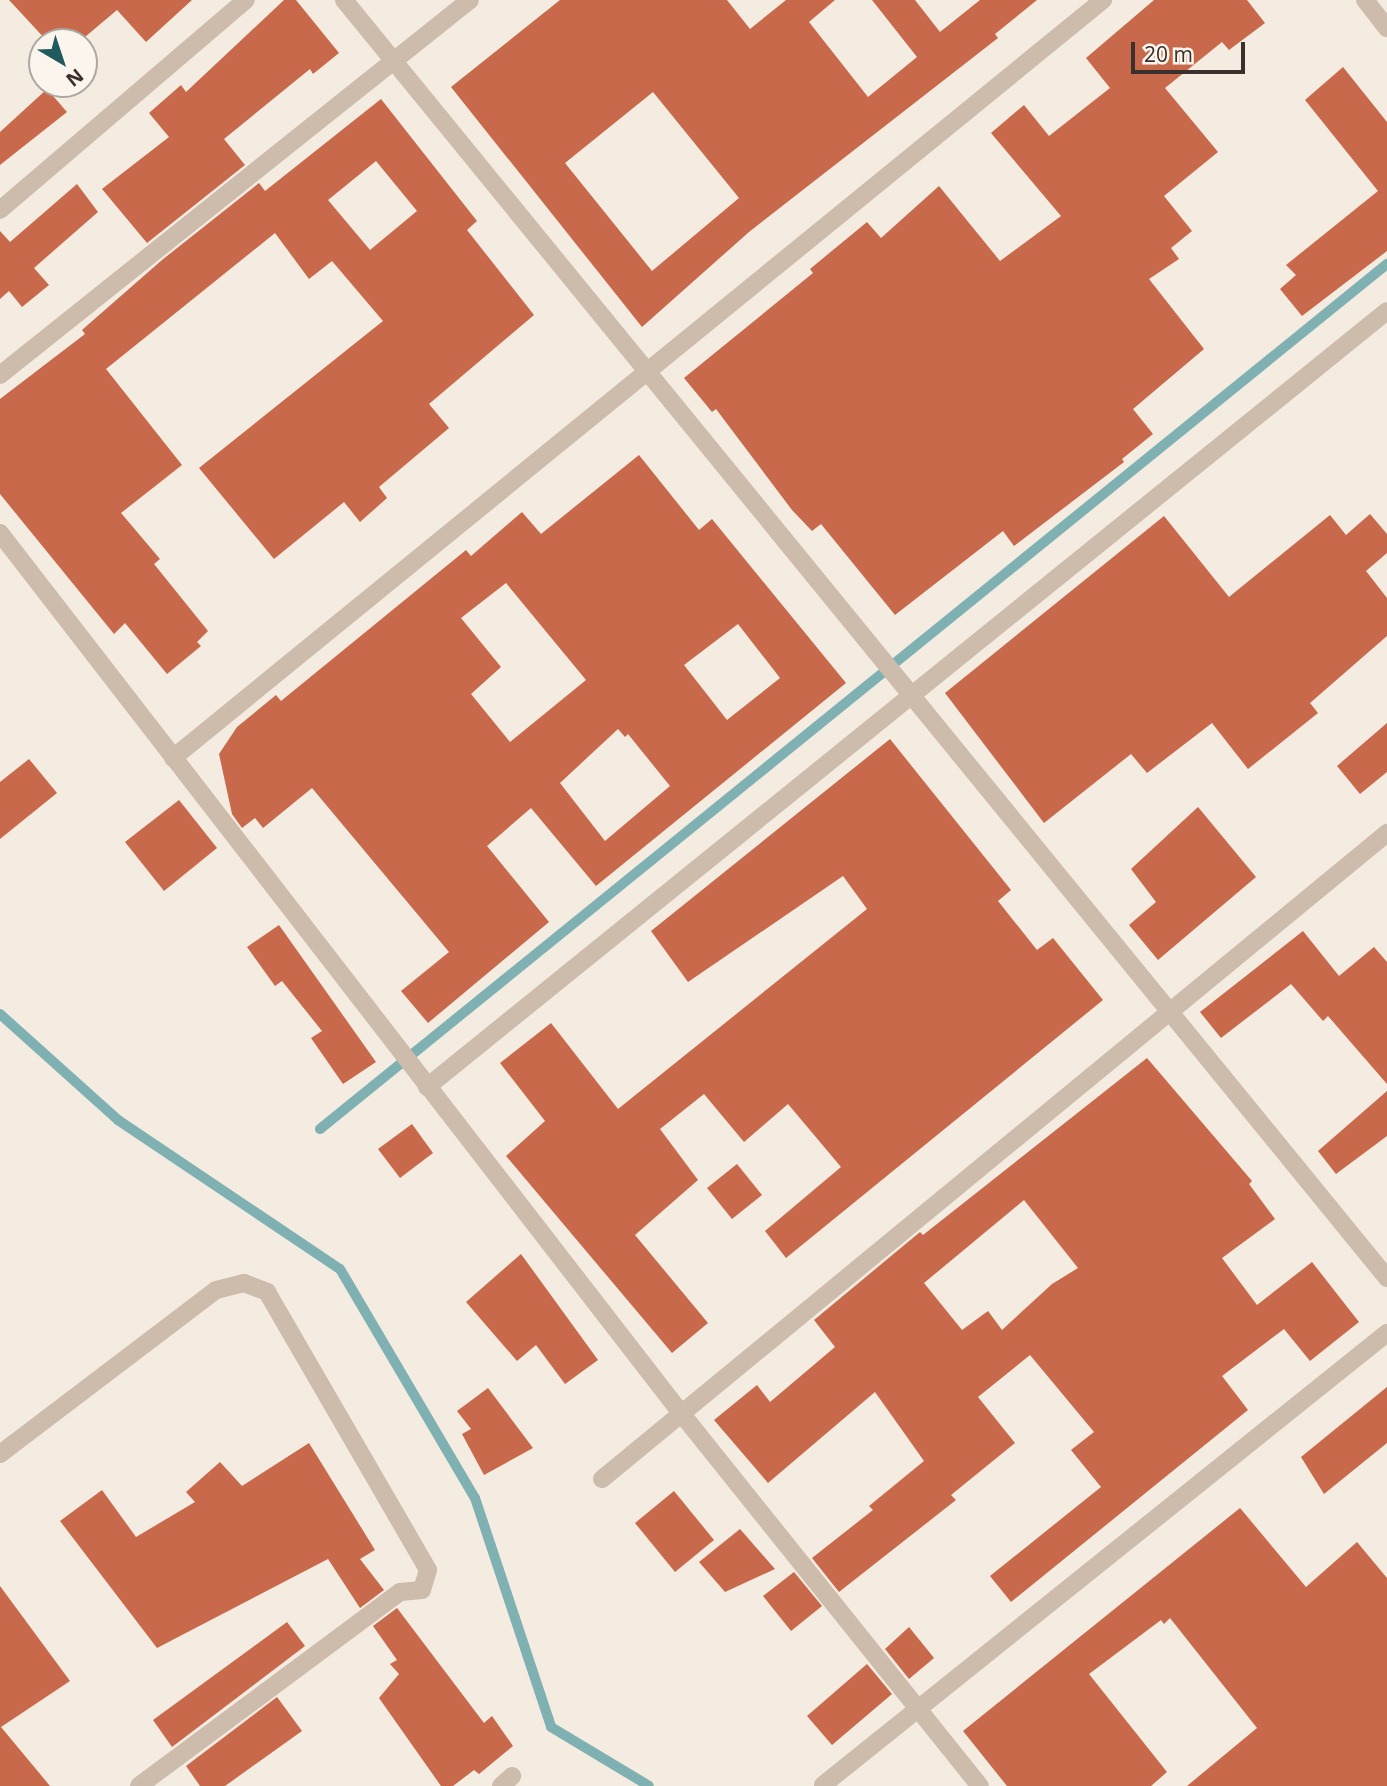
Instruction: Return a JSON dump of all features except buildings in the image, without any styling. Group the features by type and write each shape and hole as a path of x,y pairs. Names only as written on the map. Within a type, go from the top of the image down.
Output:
{"street":[{"path":"0,210 246,0"},
{"path":"344,0 1387,1278"},
{"path":"0,374 470,0"},
{"path":"173,758 1103,0"},
{"path":"1365,0 1387,28"},
{"path":"427,1087 913,697 1387,311"},
{"path":"0,533 681,1413 980,1786"},
{"path":"602,1479 1387,833"},
{"path":"0,1454 216,1290 244,1283 267,1292 428,1570 422,1590 400,1592 139,1786"},
{"path":"823,1785 1387,1333"}],"waterway":[{"path":"320,1129 1387,264"},
{"path":"0,1014 118,1120 340,1269 475,1498 551,1727 649,1786"}]}
